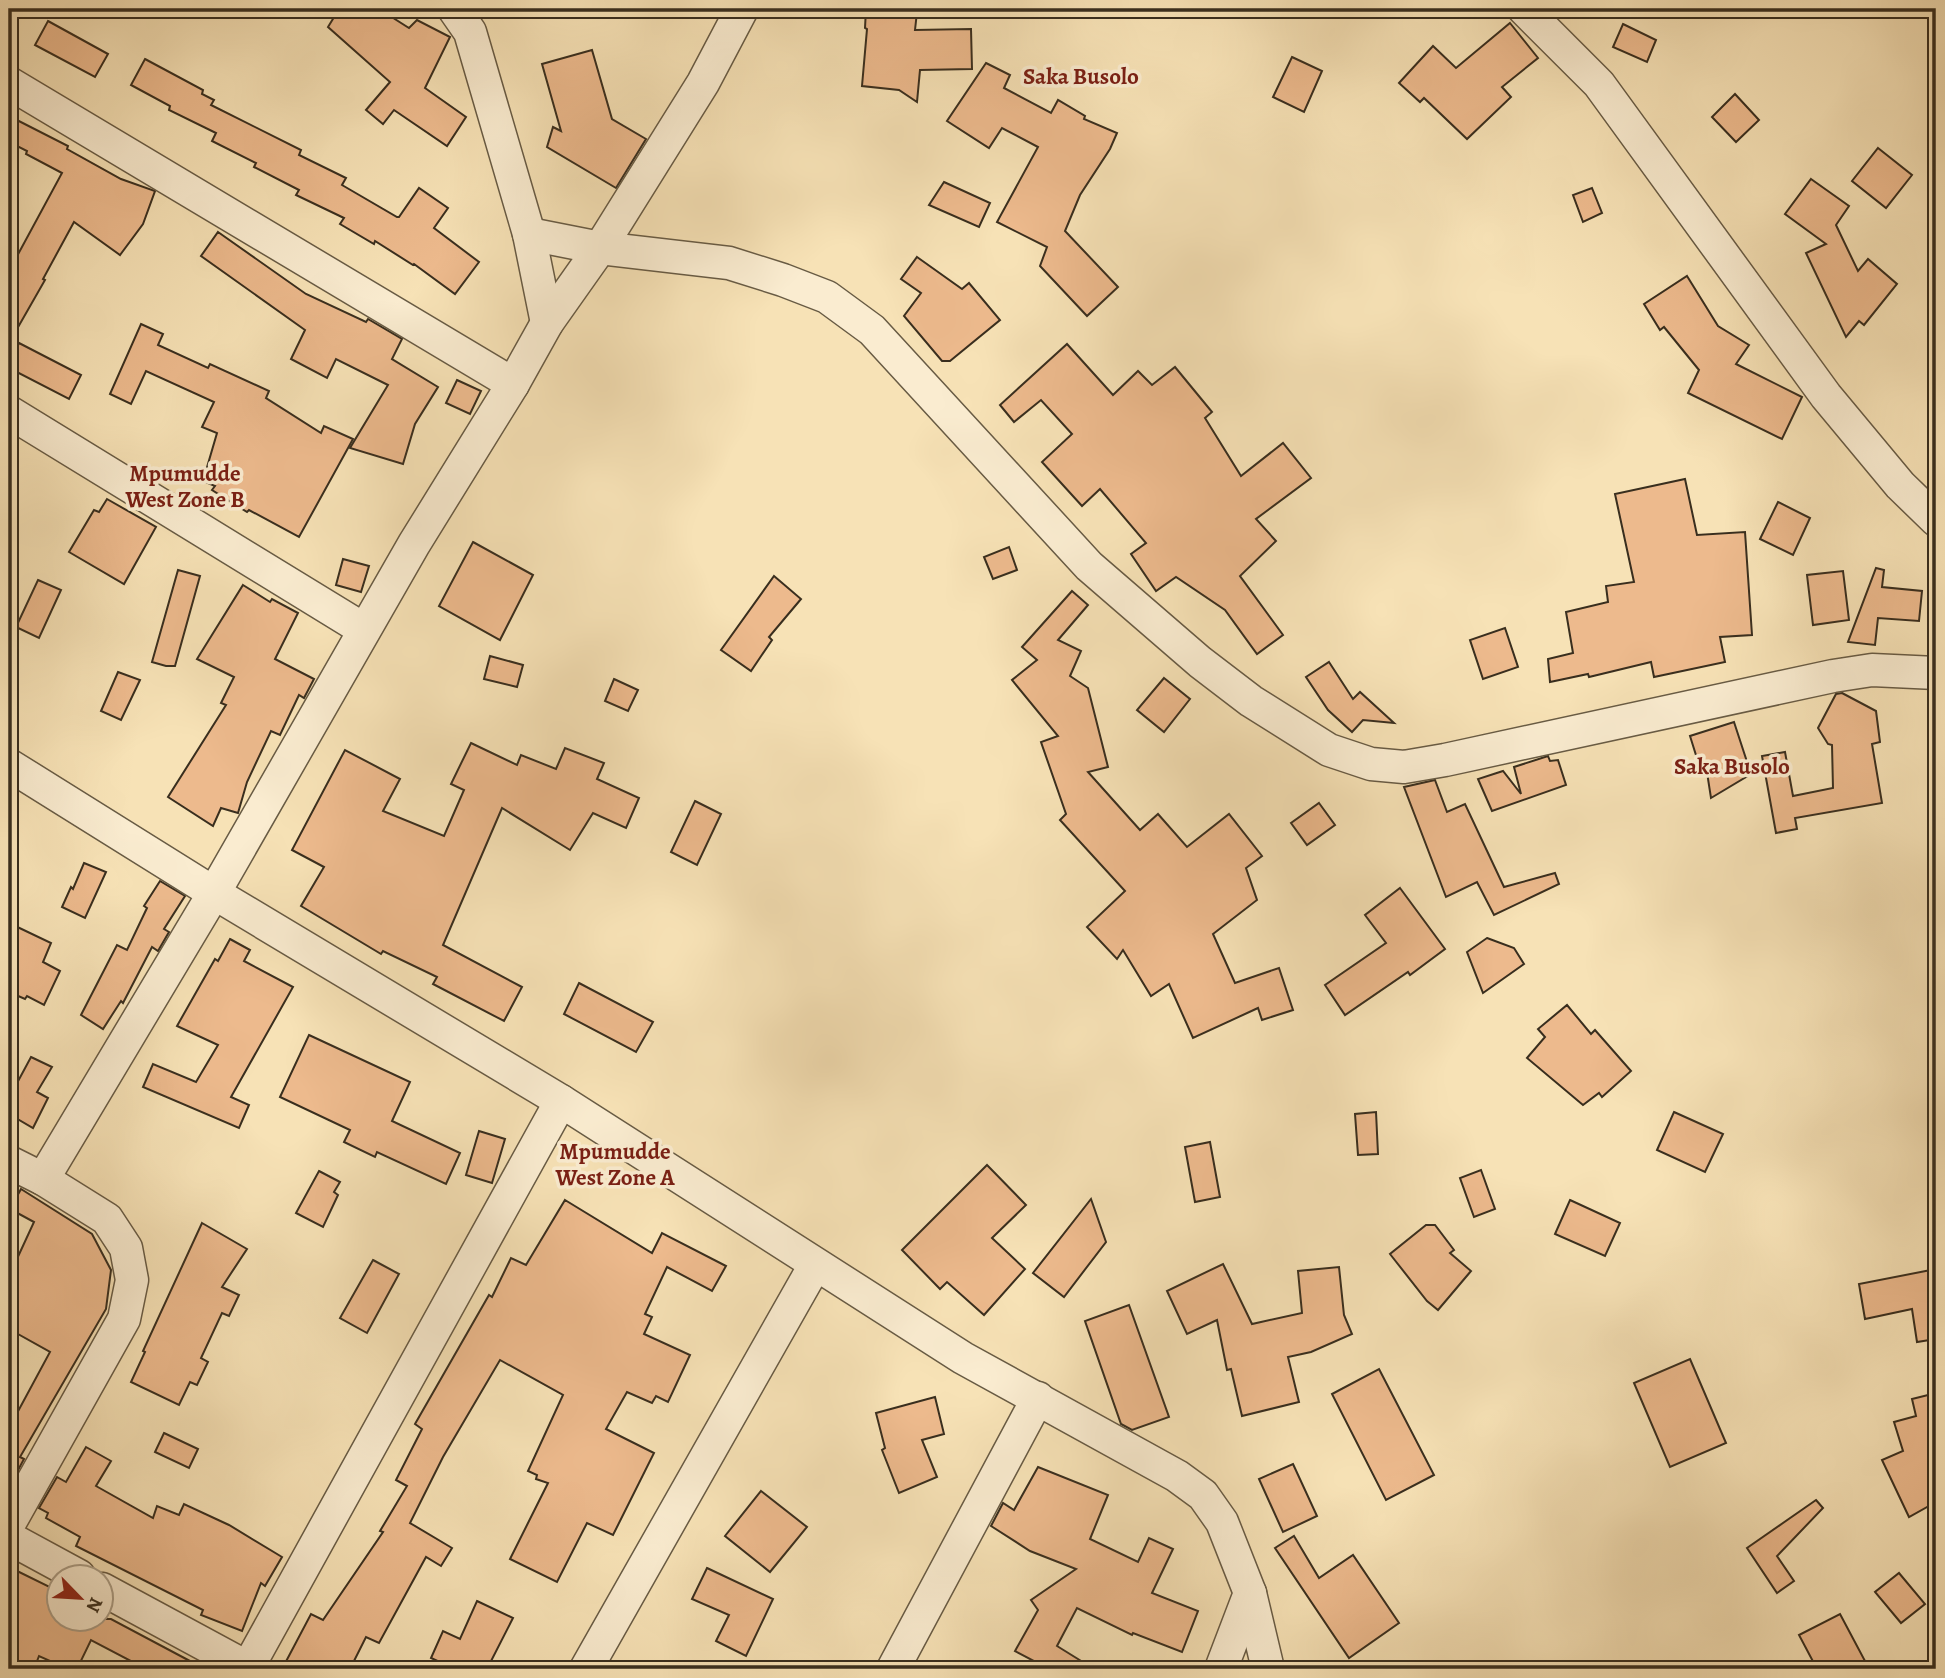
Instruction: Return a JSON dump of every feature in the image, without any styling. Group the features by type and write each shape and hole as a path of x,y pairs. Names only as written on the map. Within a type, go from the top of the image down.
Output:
{"street":[{"path":"454,9 470,32 529,234 547,323"},
{"path":"43,1179 214,892 363,629 513,384 547,323 600,248 703,83 742,9"},
{"path":"1524,9 1599,84 1826,396 1900,485 1936,520"},
{"path":"9,83 513,384"},
{"path":"529,234 600,248 729,263 783,279 827,297 872,330 1088,566 1159,627 1251,701 1329,750 1371,764 1404,767 1445,760 1833,676 1872,670 1936,673"},
{"path":"9,412 363,629"},
{"path":"9,765 561,1101 963,1358 1177,1476 1203,1495 1222,1522 1250,1593 1268,1669"},
{"path":"116,1596 249,1669 561,1101"},
{"path":"9,1162 43,1179 107,1219 126,1248 132,1280 124,1319 9,1524"},
{"path":"586,1669 815,1265"},
{"path":"892,1669 1038,1398"},
{"path":"9,1538 52,1562"},
{"path":"1221,1669 1250,1593"}],"building":[{"path":"339,9 379,9 409,28 417,20 450,37 425,88 466,117 447,146 394,110 383,124 366,110 390,82 328,27"},
{"path":"866,9 917,12 915,30 971,29 972,69 920,70 917,102 899,90 862,86"},
{"path":"48,21 108,54 95,77 35,45"},
{"path":"1510,23 1538,58 1502,87 1511,97 1467,139 1424,98 1420,102 1399,83 1433,46 1456,68"},
{"path":"1623,24 1656,40 1647,62 1613,47"},
{"path":"592,50 612,119 646,139 616,188 547,147 553,127 561,131 542,64"},
{"path":"1292,57 1322,71 1304,112 1273,97"},
{"path":"145,59 203,90 202,94 214,100 211,105 301,150 299,155 346,178 342,185 397,217 419,188 448,208 434,228 479,262 455,294 414,264 340,224 344,218 296,195 299,190 254,167 256,163 212,141 216,133 169,110 170,106 131,85"},
{"path":"986,63 1010,75 1004,88 1051,113 1058,100 1085,116 1084,119 1117,133 1110,149 1080,195 1065,231 1118,287 1087,316 1040,266 1047,247 997,222 1038,147 1002,128 989,148 947,121"},
{"path":"1735,94 1759,120 1736,142 1712,117"},
{"path":"9,116 68,146 67,149 121,179 155,191 143,224 120,255 74,222 9,343 9,271 62,173 9,142"},
{"path":"1878,148 1912,175 1886,208 1852,181"},
{"path":"1811,179 1849,206 1836,225 1858,271 1868,259 1897,284 1864,325 1859,321 1846,337 1806,253 1826,244 1785,214"},
{"path":"944,182 990,203 979,227 929,205"},
{"path":"1592,188 1602,213 1583,222 1573,195"},
{"path":"218,232 306,294 366,322 368,319 402,339 392,359 438,387 415,424 403,464 350,448 388,385 336,359 327,378 291,359 305,330 201,256"},
{"path":"917,257 962,289 969,283 1000,320 950,361 942,361 904,316 921,293 901,279"},
{"path":"1687,276 1718,326 1749,345 1736,364 1802,397 1782,439 1688,393 1699,370 1664,327 1660,330 1644,304"},
{"path":"141,324 163,334 158,345 208,368 210,364 269,391 266,398 321,433 324,426 353,439 299,537 249,510 247,512 212,490 215,486 203,481 217,433 202,427 214,402 146,371 131,404 110,394"},
{"path":"19,343 81,375 69,399 9,368"},
{"path":"1067,344 1113,395 1138,371 1152,385 1175,367 1212,412 1205,418 1241,476 1283,443 1311,478 1256,519 1276,541 1240,576 1283,635 1257,654 1225,610 1176,577 1156,591 1131,554 1146,543 1100,489 1082,506 1042,462 1072,434 1041,400 1014,422 1000,405"},
{"path":"457,380 481,391 470,414 446,403"},
{"path":"1685,479 1697,535 1745,532 1752,635 1720,637 1725,662 1654,677 1651,662 1589,677 1588,674 1550,682 1548,659 1573,653 1566,612 1608,602 1606,586 1634,582 1615,494"},
{"path":"107,499 156,527 124,584 69,552 94,510 99,512"},
{"path":"1778,502 1810,518 1793,555 1760,539"},
{"path":"473,542 533,575 500,640 439,606"},
{"path":"1009,547 1017,570 993,579 984,557"},
{"path":"343,559 369,566 361,592 336,585"},
{"path":"1876,568 1884,570 1882,587 1922,591 1919,621 1878,618 1875,645 1848,642"},
{"path":"178,570 200,576 175,666 166,666 152,662"},
{"path":"1843,571 1849,620 1813,625 1807,575"},
{"path":"774,576 801,599 769,637 772,640 751,671 721,650"},
{"path":"38,580 61,590 39,638 16,627"},
{"path":"243,585 270,602 272,599 298,613 275,659 314,679 304,698 299,695 280,735 271,731 247,782 238,813 221,808 213,826 168,797 226,705 221,703 234,677 197,659"},
{"path":"1072,591 1088,605 1058,640 1081,651 1070,676 1088,688 1108,767 1088,772 1140,830 1158,814 1187,847 1229,814 1262,856 1246,868 1257,900 1213,934 1235,983 1279,968 1293,1010 1262,1020 1258,1008 1193,1038 1169,984 1151,996 1123,950 1117,959 1087,927 1125,891 1060,820 1066,814 1041,742 1058,736 1012,680 1037,660 1022,647"},
{"path":"1505,628 1518,667 1483,679 1470,640"},
{"path":"490,656 523,665 517,687 484,679"},
{"path":"1329,662 1353,699 1360,692 1394,723 1363,720 1352,732 1328,710 1306,677"},
{"path":"118,672 140,680 121,720 101,711"},
{"path":"1164,678 1190,699 1164,732 1137,710"},
{"path":"614,679 638,690 628,711 605,701"},
{"path":"1842,693 1876,711 1880,742 1872,744 1882,803 1795,818 1797,829 1776,833 1762,756 1785,752 1793,796 1833,788 1832,745 1828,744 1818,728 1836,694"},
{"path":"1734,722 1751,774 1711,798 1706,766 1700,768 1690,736"},
{"path":"471,743 517,765 521,755 556,769 565,748 604,763 597,779 639,798 626,828 593,813 570,850 502,808 443,945 522,987 504,1021 433,984 437,977 383,951 381,954 301,906 324,867 292,850 345,750 400,779 383,811 444,836 464,790 451,784"},
{"path":"1548,756 1550,761 1558,760 1566,785 1492,811 1478,779 1503,771 1521,794 1514,767"},
{"path":"1435,780 1447,812 1465,804 1504,887 1555,873 1559,884 1494,915 1477,882 1446,897 1404,787"},
{"path":"695,801 721,814 697,865 671,852"},
{"path":"1319,803 1335,825 1307,845 1291,823"},
{"path":"84,863 106,872 85,918 62,907"},
{"path":"160,881 185,896 164,929 169,932 158,951 152,947 123,1003 121,1001 103,1029 81,1015 117,945 127,950 147,908 144,906"},
{"path":"1400,888 1445,949 1410,975 1408,972 1345,1015 1325,985 1386,943 1365,915"},
{"path":"9,923 51,943 43,962 60,971 44,1005 27,996 25,999 9,992"},
{"path":"1487,938 1514,948 1524,964 1483,993 1467,952"},
{"path":"230,939 250,950 244,961 293,987 231,1097 249,1105 239,1128 143,1087 153,1064 196,1082 218,1045 177,1026 215,959 218,961"},
{"path":"579,983 653,1022 636,1052 564,1014"},
{"path":"1567,1005 1591,1034 1595,1030 1631,1071 1602,1097 1599,1093 1583,1105 1527,1058 1545,1037 1538,1029"},
{"path":"309,1035 410,1082 392,1121 460,1153 446,1184 377,1152 375,1157 344,1142 350,1130 280,1097"},
{"path":"31,1057 52,1067 37,1092 48,1098 33,1128 9,1114 9,1098"},
{"path":"1376,1112 1378,1154 1358,1155 1355,1114"},
{"path":"1674,1112 1723,1134 1705,1172 1657,1150"},
{"path":"479,1131 505,1139 492,1183 466,1175"},
{"path":"1210,1142 1220,1197 1195,1202 1185,1147"},
{"path":"987,1165 1026,1205 992,1238 1025,1269 984,1315 947,1282 940,1289 902,1250"},
{"path":"1481,1170 1495,1209 1474,1217 1460,1178"},
{"path":"319,1171 340,1182 334,1192 338,1195 323,1227 296,1213"},
{"path":"21,1189 92,1234 111,1270 106,1309 20,1457 24,1459 9,1487 9,1428 50,1352 9,1329 9,1257 16,1261 34,1222 10,1209"},
{"path":"1091,1199 1106,1242 1064,1297 1033,1273"},
{"path":"565,1200 652,1253 662,1233 726,1266 712,1291 667,1267 645,1314 652,1317 644,1334 690,1355 668,1402 656,1396 652,1403 627,1392 606,1429 654,1453 613,1535 587,1523 557,1582 510,1559 548,1483 536,1479 537,1475 528,1471 563,1395 500,1360 443,1457 410,1523 452,1548 441,1566 426,1557 379,1643 366,1637 350,1669 282,1669 311,1614 323,1620 383,1532 380,1531 407,1486 396,1480 422,1429 415,1424 489,1295 492,1297 511,1258 526,1265"},
{"path":"1570,1200 1620,1223 1605,1256 1555,1234"},
{"path":"202,1223 247,1249 222,1287 239,1295 229,1316 222,1313 201,1358 208,1362 197,1385 190,1382 179,1405 131,1382"},
{"path":"1426,1225 1435,1225 1454,1250 1450,1253 1471,1271 1438,1310 1427,1301 1390,1254"},
{"path":"373,1260 399,1274 367,1333 340,1318"},
{"path":"1223,1264 1252,1324 1302,1313 1298,1271 1339,1267 1344,1315 1352,1334 1311,1352 1288,1357 1299,1402 1242,1416 1231,1369 1227,1370 1217,1320 1187,1334 1167,1291"},
{"path":"1936,1269 1936,1339 1917,1342 1912,1309 1865,1319 1859,1284"},
{"path":"1129,1305 1169,1417 1132,1430 1121,1424 1085,1321"},
{"path":"1690,1359 1726,1443 1670,1467 1634,1383"},
{"path":"1379,1369 1434,1475 1386,1500 1332,1394"},
{"path":"1936,1393 1936,1502 1909,1517 1882,1460 1903,1451 1894,1422 1916,1416 1912,1399"},
{"path":"935,1397 944,1434 922,1440 937,1477 899,1493 882,1450 885,1448 876,1413"},
{"path":"164,1433 198,1449 189,1468 155,1452"},
{"path":"86,1447 111,1461 96,1486 153,1518 157,1506 179,1515 184,1504 229,1525 282,1557 265,1586 261,1583 242,1631 201,1615 203,1610 116,1566 116,1562 108,1562 76,1546 80,1537 46,1518 48,1513 39,1508 57,1477 66,1482"},
{"path":"1293,1464 1317,1516 1283,1532 1259,1479"},
{"path":"1038,1467 1108,1495 1090,1539 1138,1562 1149,1538 1173,1549 1152,1593 1198,1611 1182,1652 1133,1633 1132,1635 1077,1608 1057,1646 1094,1669 1049,1669 1015,1651 1038,1610 1031,1600 1076,1569 1030,1551 991,1526 1003,1503 1014,1510"},
{"path":"761,1491 807,1527 770,1572 725,1536"},
{"path":"1816,1500 1823,1508 1777,1556 1794,1581 1777,1593 1747,1548"},
{"path":"1294,1536 1319,1578 1353,1555 1399,1623 1349,1658 1275,1548"},
{"path":"9,1567 46,1585 46,1632 116,1632 116,1622 205,1669 146,1669 91,1640 77,1669 68,1669 39,1656 34,1669 9,1661"},
{"path":"707,1568 773,1599 746,1656 716,1641 729,1615 692,1599"},
{"path":"1899,1573 1925,1604 1901,1623 1875,1592"},
{"path":"477,1601 513,1618 487,1669 455,1669 431,1658 443,1631 460,1639"},
{"path":"1840,1614 1865,1661 1849,1669 1817,1669 1799,1635"}],"district":[{"name":"Saka Busolo","path":"1081,76"},
{"name":"Mpumudde West Zone B","path":"185,486"},
{"name":"Saka Busolo","path":"1732,766"},
{"name":"Mpumudde West Zone A","path":"615,1164"}]}
